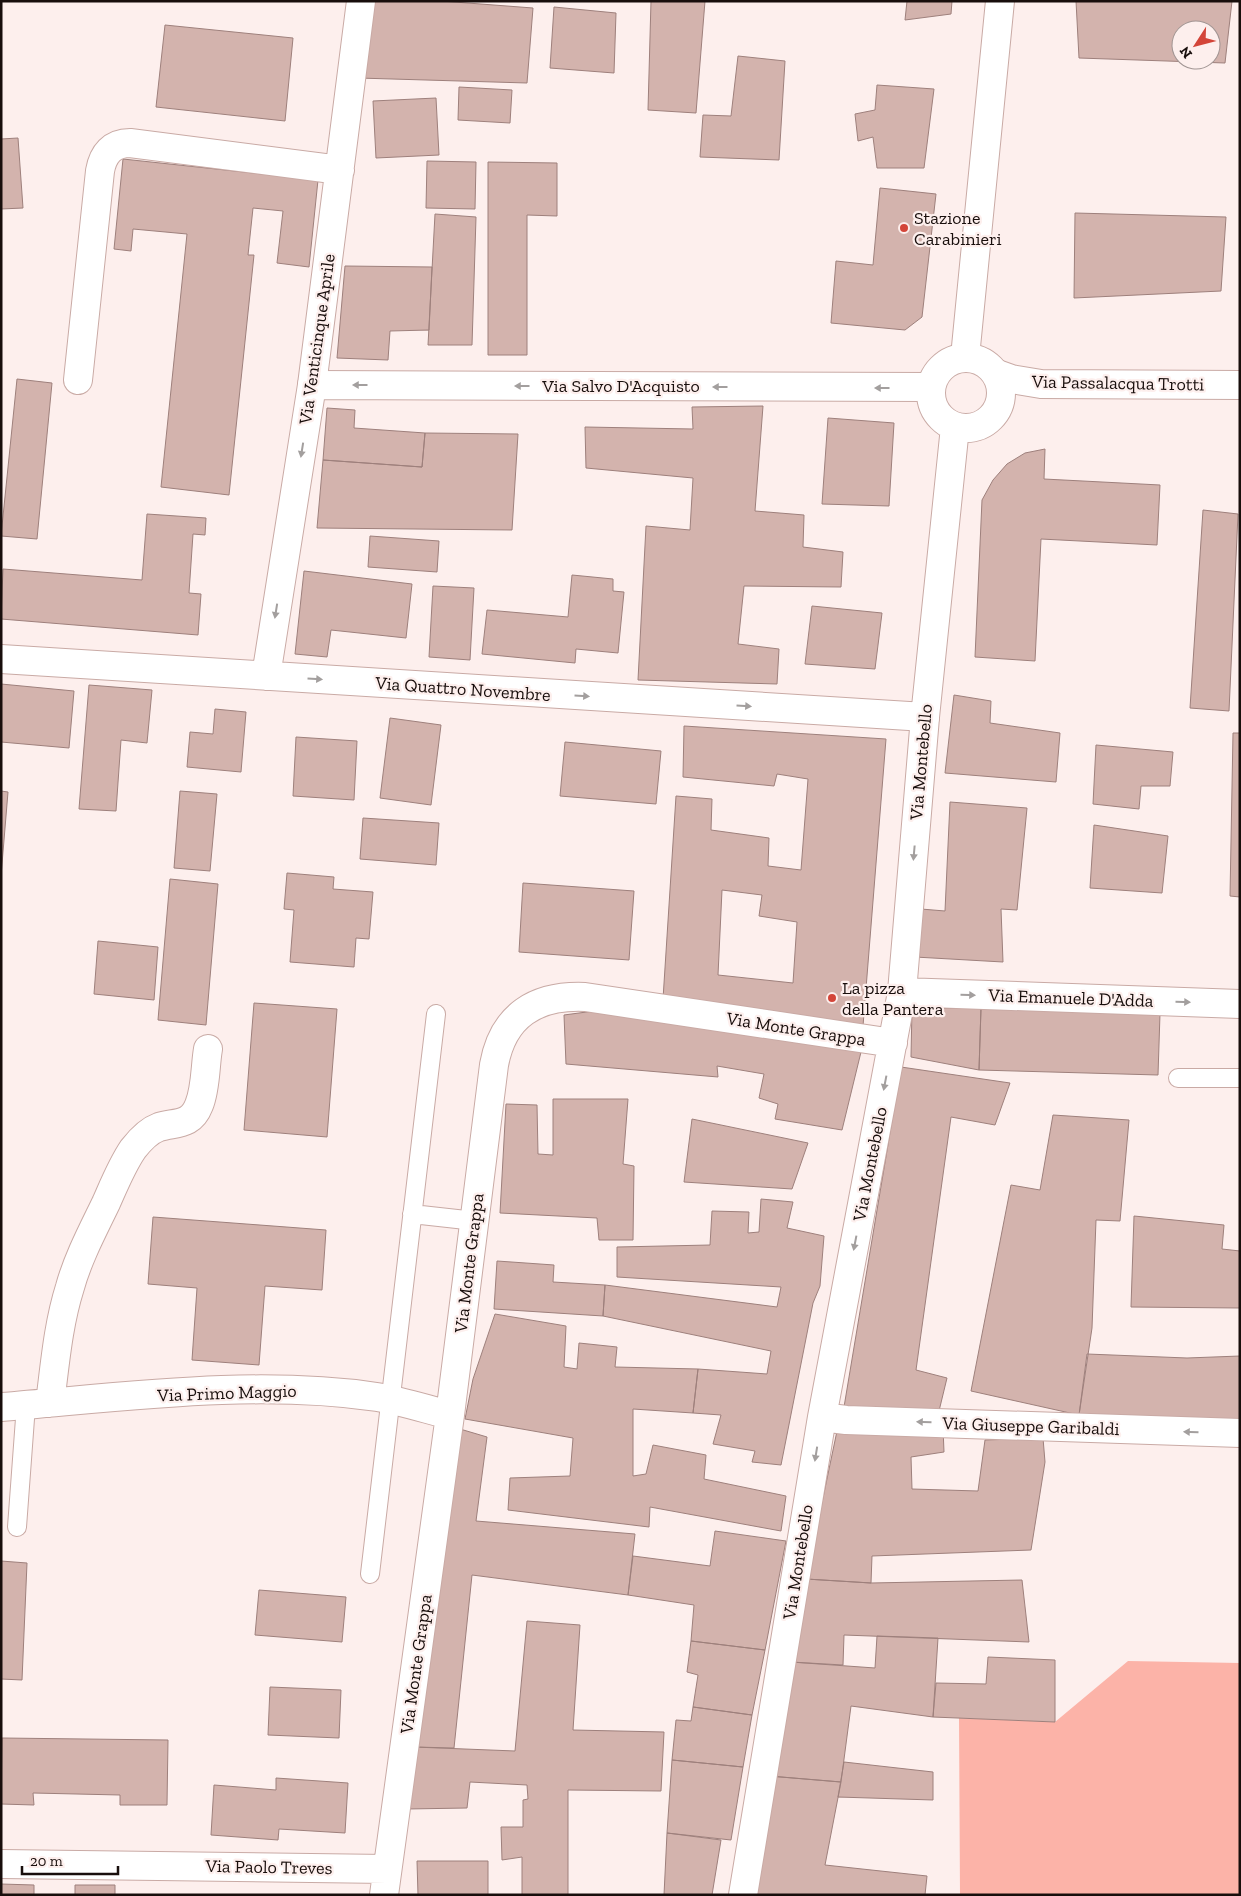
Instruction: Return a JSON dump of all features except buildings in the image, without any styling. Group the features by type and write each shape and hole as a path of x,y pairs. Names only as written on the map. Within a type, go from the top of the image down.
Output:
{"street":[{"name":"Via Venticinque Aprile","path":"266,676 312,385 362,1"},
{"path":"965,357 1000,1"},
{"path":"78,380 101,163 109,149 116,145 130,143 340,170"},
{"path":"965,357 977,359 988,365 997,374 1002,396 998,408 991,418 981,425 969,428 955,427 944,421 936,412 931,400 931,387 934,376 942,366 953,359 965,357"},
{"name":"Via Passalacqua Trotti","path":"997,374 1011,379 1041,384 1240,385"},
{"name":"Via Salvo D'Acquisto","path":"312,385 931,387"},
{"name":"Via Montebello","path":"743,1895 822,1417 902,992 925,717 955,427"},
{"name":"Via Quattro Novembre","path":"1,658 925,717"},
{"name":"Via Emanuele D'Adda","path":"902,992 1240,1004"},
{"name":"Via Monte Grappa","path":"386,1882 450,1415 496,1055 507,1029 522,1013 533,1005 560,997 585,996 893,1043"},
{"path":"26,1405 64,1308 73,1276 124,1164 139,1142 152,1130 159,1127 181,1124 196,1111 201,1100 208,1049"},
{"name":"Via Primo Maggio","path":"26,1405 196,1392 256,1390 317,1391 390,1400 450,1415"},
{"name":"Via Giuseppe Garibaldi","path":"822,1417 846,1420 1240,1433"},
{"name":"Via Paolo Treves","path":"1,1864 386,1882"}],"lane":[{"path":"370,1574 436,1014"},
{"path":"1178,1078 1240,1078"},
{"path":"412,1214 474,1222"},
{"path":"17,1527 26,1405"}],"shaded area":[{"path":"1128,1661 1240,1663 1240,1895 960,1895 959,1718 1055,1722"}],"place":[{"name":"Stazione Carabinieri","path":"904,228"},
{"name":"La pizza della Pantera","path":"832,998"}]}
